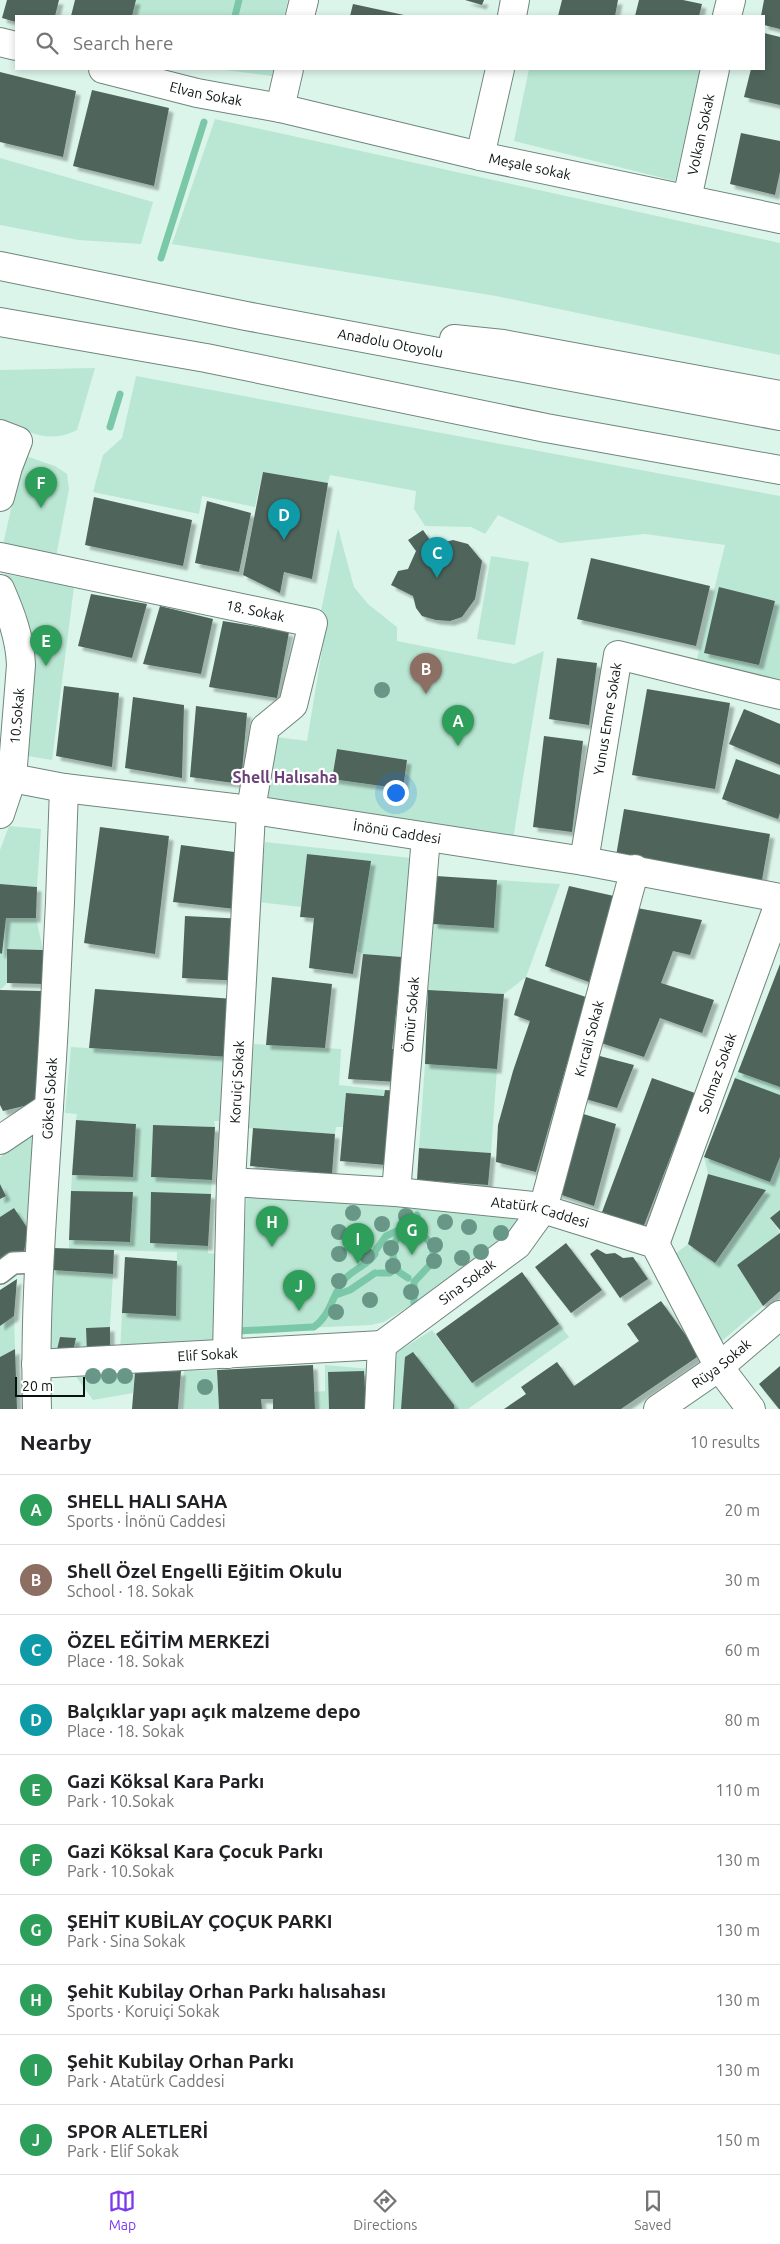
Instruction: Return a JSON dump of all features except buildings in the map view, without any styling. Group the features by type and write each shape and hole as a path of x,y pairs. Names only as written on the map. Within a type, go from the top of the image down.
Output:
{"main road":[{"path":"300,15 304,0"},
{"path":"512,15 515,0"},
{"path":"727,15 731,0"},
{"path":"0,42 15,46"},
{"name":"Elvan Sokak","path":"107,70 197,93 280,108"},
{"path":"280,108 289,70"},
{"path":"480,156 500,70"},
{"name":"Volkan Sokak","path":"687,199 714,70"},
{"name":"Meşale sokak","path":"280,108 480,156 780,219"},
{"name":"Anadolu Otoyolu","path":"0,266 246,316 780,416"},
{"path":"246,316 503,344 780,395"},
{"path":"0,322 206,358 546,428 780,470"},
{"path":"0,497 8,467 9,438"},
{"name":"18. Sokak","path":"0,557 313,623 293,705 265,728 251,809"},
{"name":"10.Sokak","path":"0,589 14,625 20,647 21,665 0,814"},
{"name":"Yunus Emre Sokak","path":"584,860 618,655 780,696"},
{"name":"İnönü Caddesi","path":"6,767 64,788 251,809 584,860 780,900"},
{"name":"Göksel Sokak","path":"37,1409 38,1262 49,1107 64,788"},
{"name":"Koruiçi Sokak","path":"227,1354 231,1182 251,809"},
{"name":"Ömür Sokak","path":"396,1192 426,837"},
{"name":"Kırcali Sokak","path":"543,1209 635,869"},
{"name":"Solmaz Sokak","path":"655,1244 780,900"},
{"path":"0,1140 49,1107"},
{"name":"Atatürk Caddesi","path":"231,1182 396,1192 533,1206 655,1244"},
{"name":"Sina Sokak","path":"382,1345 518,1245 543,1209"},
{"path":"655,1244 719,1367 751,1409"},
{"name":"Rüya Sokak","path":"658,1409 719,1367 780,1315"},
{"path":"379,1409 382,1345"},
{"name":"Elif Sokak","path":"36,1364 382,1345"}],"street":[{"path":"0,1273 13,1264 38,1262"}],"green space":[{"path":"136,0 288,0 284,15 132,15"},
{"path":"226,70 274,70 272,76"},
{"path":"529,70 700,70 675,181 514,141"},
{"path":"215,119 780,243 780,355 496,296 172,244"},
{"path":"0,158 153,202 141,244 78,240 0,225"},
{"path":"95,368 77,430 56,436 38,435 0,420 0,370"},
{"path":"136,376 780,496 780,686 696,663 725,545 645,534 560,543 498,515 485,534 471,527 425,526 414,509 416,491 330,475 328,483 263,472 255,507 202,496 199,514 93,492 103,455 122,438"},
{"path":"23,455 55,466 67,474 69,489 56,557 2,549"},
{"path":"338,528 354,587 368,604 397,627 397,641 514,664 544,651 513,839 266,801 277,737 307,741 327,620 320,616","holes":["337,749 407,760 403,789 332,779"]},
{"path":"491,556 529,562 515,645 477,639"},
{"path":"5,574 74,587 52,760 28,756 27,635 3,580"},
{"path":"9,826 41,829 37,887 0,884 0,850"},
{"path":"265,842 411,858 402,957 363,954 357,951 370,861 307,854 301,907 258,902"},
{"path":"497,880 560,884 526,977 504,994 428,990 433,924 494,928"},
{"path":"6,918 36,918 43,950 8,949 7,983 0,990 0,953 2,953"},
{"path":"254,1044 341,1049 339,1085 385,1090 384,1096 346,1093 343,1127 336,1127 335,1134 246,1128"},
{"path":"71,1047 229,1057 222,1121 214,1121 215,1127 153,1125 151,1177 212,1180 211,1194 150,1243 208,1246 208,1253 216,1254 214,1345 120,1352 122,1313 176,1316 177,1252 69,1249 69,1240 130,1242 133,1192 71,1191 72,1175 133,1177 136,1124 76,1120 77,1114 65,1113"},
{"path":"425,1064 497,1069 491,1153 419,1148"},
{"path":"738,1072 780,1087 780,1095 735,1078"},
{"path":"34,1133 28,1229 14,1208 0,1217 0,1199 6,1195 0,1184 0,1157"},
{"path":"704,1157 770,1182 780,1157 780,1210 770,1218 780,1233 737,1265 763,1306 717,1345 671,1257 688,1244 715,1263 766,1190 708,1174"},
{"path":"247,1193 518,1213 516,1226 510,1236 449,1281 384,1322 371,1325 238,1331"},
{"path":"51,1270 113,1274 110,1327 86,1328 87,1355 53,1354 47,1346"},
{"path":"14,1316 15,1349 0,1357 0,1326"},
{"path":"559,1324 569,1337 468,1409 392,1409 397,1352 432,1330 472,1383"},
{"path":"325,1365 370,1369 370,1409 315,1409 314,1392 325,1391"},
{"path":"217,1370 219,1409 182,1409 184,1371"},
{"path":"135,1372 133,1393 93,1400 74,1374"}],"waterway":[{"path":"235,15 239,0"},
{"path":"161,258 204,122"},
{"path":"110,427 120,394"},
{"path":"376,1250 386,1236 401,1229 417,1215"},
{"path":"393,1256 394,1245 401,1229"},
{"path":"419,1230 432,1245 433,1253"},
{"path":"314,1327 328,1311 344,1280 368,1262 375,1254"},
{"path":"414,1303 414,1282 430,1265 433,1255"},
{"path":"393,1257 399,1272 408,1278"},
{"path":"379,1273 390,1273 397,1268"},
{"path":"336,1295 350,1290 375,1273"},
{"path":"238,1331 312,1327"}],"place":[{"name":"Gazi Köksal Kara Çocuk Parkı","path":"41,508"},
{"name":"Balçıklar yapı açık malzeme depo","path":"284,540"},
{"name":"ÖZEL EĞİTİM MERKEZİ","path":"437,578"},
{"name":"Gazi Köksal Kara Parkı","path":"46,666"},
{"name":"Shell Özel Engelli Eğitim Okulu","path":"426,694"},
{"name":"SHELL HALI SAHA","path":"458,746"},
{"name":"Şehit Kubilay Orhan Parkı halısahası","path":"272,1247"},
{"name":"ŞEHİT KUBİLAY ÇOÇUK PARKI","path":"412,1255"},
{"name":"Şehit Kubilay Orhan Parkı","path":"358,1264"},
{"name":"SPOR ALETLERİ","path":"299,1311"}],"district":[{"name":"Shell Halısaha","path":"285,777"}]}
